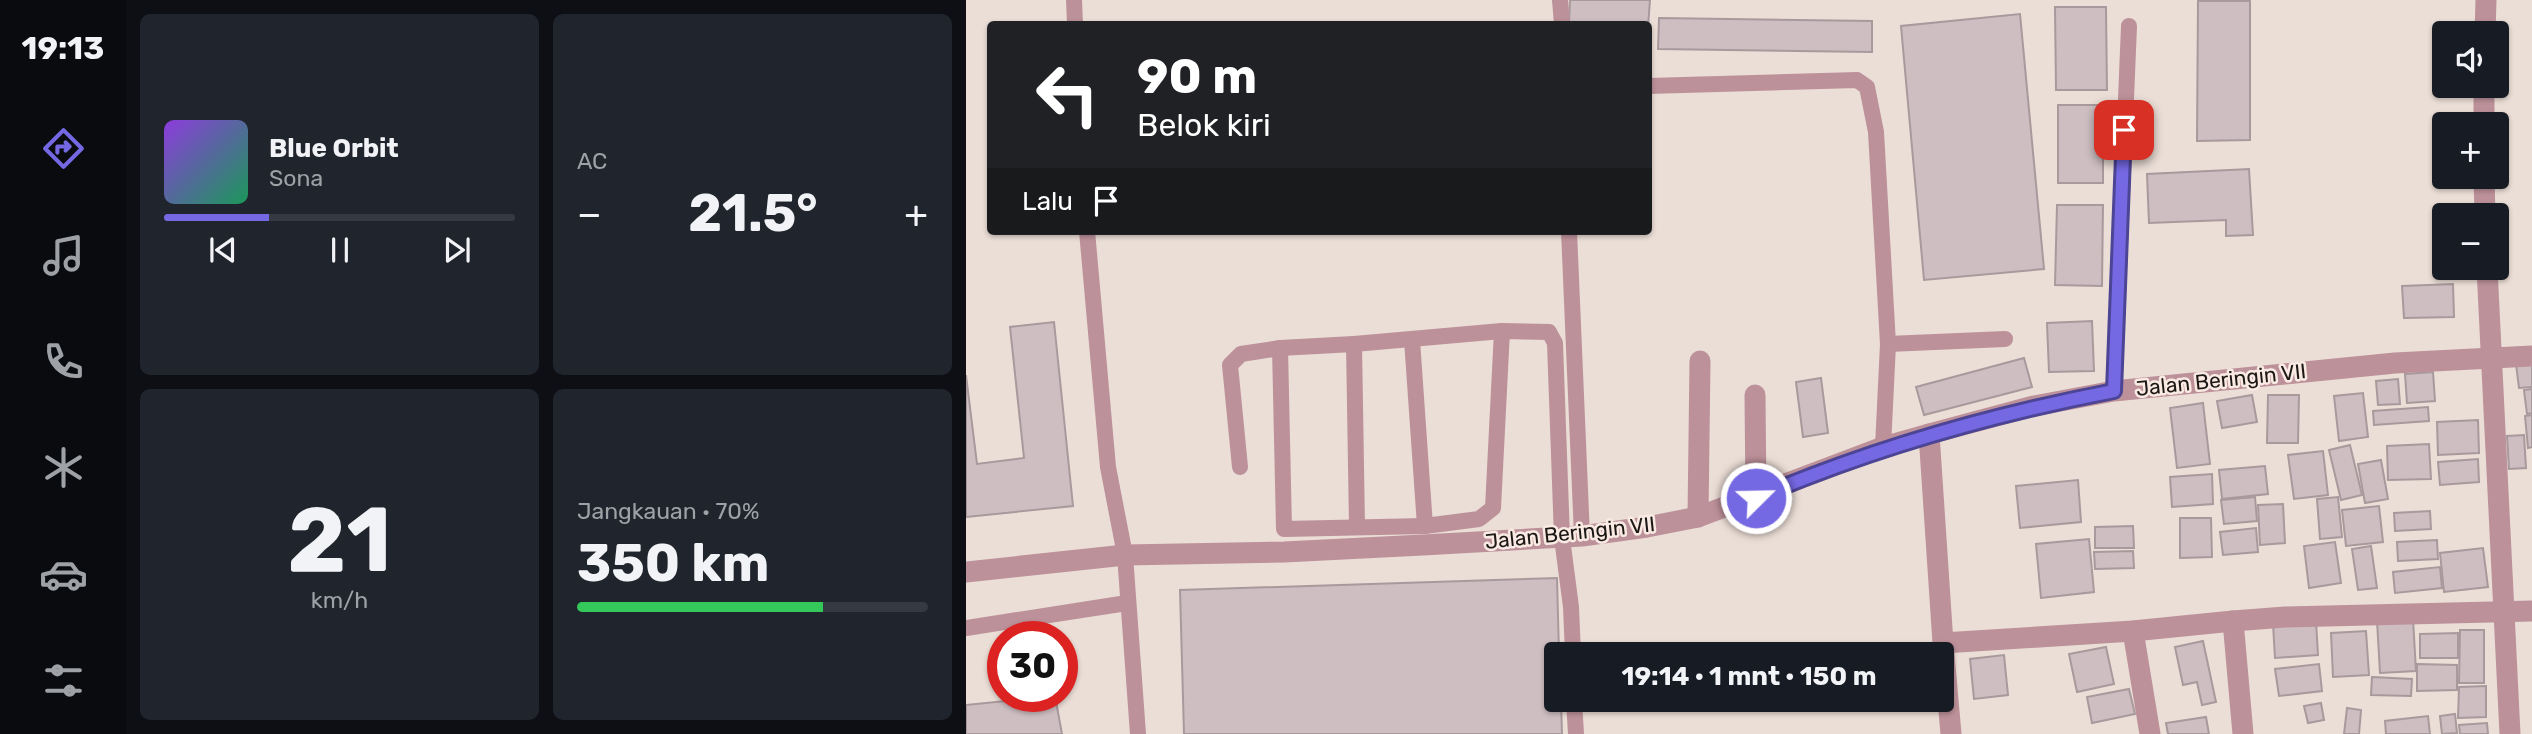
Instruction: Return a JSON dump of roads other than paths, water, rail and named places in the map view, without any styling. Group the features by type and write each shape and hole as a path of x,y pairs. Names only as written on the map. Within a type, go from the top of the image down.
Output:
{"street":[{"path":"2486,0 2486,21"},
{"path":"2488,280 2491,358 2516,612 2510,734"},
{"name":"Jalan Beringin VII","path":"966,572 1125,555 1284,552 1572,537 1698,517 1756,498 1883,447 2034,407 2114,391 2308,370 2532,356"},
{"path":"1698,517 1700,361"},
{"path":"1755,396 1756,498"},
{"path":"1929,434 1943,642"},
{"path":"1954,642 2133,631 2233,621 2516,612"},
{"path":"2233,621 2243,734"},
{"path":"2133,631 2150,734"},
{"path":"1949,712 1951,734"}],"lane":[{"path":"1074,0 1075,21"},
{"path":"1560,0 1562,21"},
{"path":"2114,391 2129,26"},
{"path":"1652,86 1857,80 1869,91 1876,132 1888,344 1883,447"},
{"path":"1087,235 1108,467 1125,555 1138,734"},
{"path":"1569,235 1572,642"},
{"path":"1240,467 1230,365 1246,352 1502,331 1546,330 1555,343 1572,537"},
{"path":"1284,529 1425,526 1479,519 1493,508 1502,331"},
{"path":"1888,344 2005,339"},
{"path":"1412,340 1425,526"},
{"path":"1354,344 1357,526"},
{"path":"1280,348 1284,552"},
{"path":"966,628 1127,603"},
{"path":"1575,712 1576,734"}]}
